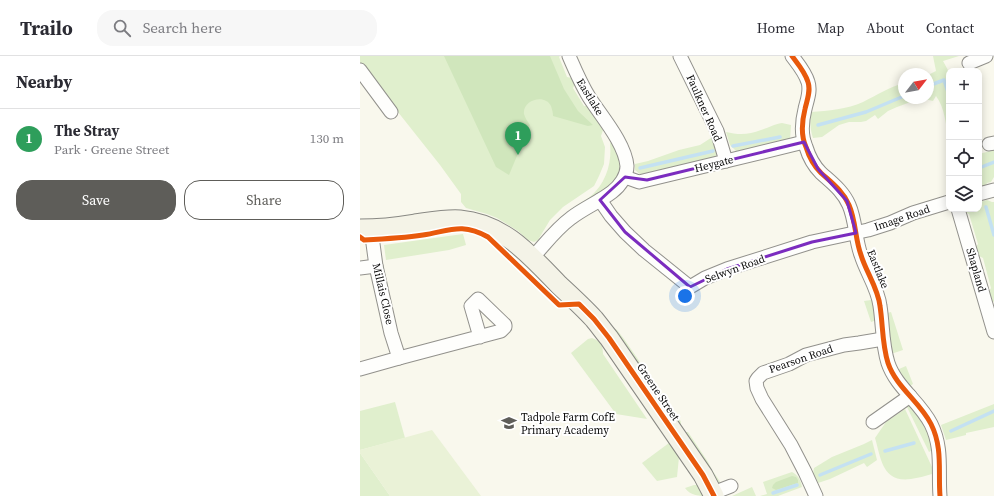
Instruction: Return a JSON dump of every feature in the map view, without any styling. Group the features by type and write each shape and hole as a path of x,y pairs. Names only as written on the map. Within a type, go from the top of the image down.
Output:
{"street":[{"name":"Eastlake","path":"569,56 581,84 616,137 622,149 627,168 625,177"},
{"name":"Faulkner Road","path":"680,56 715,126 726,161"},
{"name":"Eastlake","path":"792,56 805,74 808,83 809,95 804,110 803,124 804,142 818,170 840,190 851,209 860,254 879,299 885,354 890,370 931,423 937,438 940,454 940,496"},
{"path":"969,63 986,56"},
{"path":"360,70 391,112"},
{"name":"Heygate","path":"625,177 639,182 804,142"},
{"path":"533,257 566,222 616,188 625,177"},
{"path":"982,193 994,190"},
{"name":"Selwyn Road","path":"600,200 625,232 644,250 690,287 705,278 727,269 812,242 856,233"},
{"name":"Image Road","path":"856,233 890,223 913,213 946,203"},
{"name":"Shapland","path":"959,212 994,332"},
{"name":"Greene Street","path":"366,229 450,220 468,221 499,231 516,243 533,257 594,319 609,338 703,475 714,494"},
{"name":"Millais Close","path":"366,229 391,333 399,358"},
{"path":"360,268 376,266"},
{"path":"360,369 480,337"},
{"name":"Pearson Road","path":"816,496 805,472 794,461 787,439 758,392 756,384 758,378 763,373 806,356 844,345 859,344 883,339"},
{"path":"873,422 910,396"},
{"path":"714,494 731,486"}],"highlighted area":[{"path":"804,142 818,169 847,201 856,233 812,242 727,269 690,287 625,232 600,200 625,177 647,180"}],"green space":[{"path":"360,56 560,56 559,57 567,77 572,78 575,84 573,88 584,106 589,106 603,130 601,136 605,147 604,164 594,186 563,207 550,220 538,240 534,242 528,240 518,231 497,218 466,208 461,202 461,194 360,62"},
{"path":"444,56 550,56 564,89 578,111 593,125 588,126 553,116 551,106 544,100 539,99 530,102 524,109 524,114 530,125 509,175 496,167"},
{"path":"933,56 959,56 943,61 947,68 946,124 943,111 936,96 934,99 934,72 936,71"},
{"path":"898,85 898,104 905,104 888,111 878,119 875,115 866,121 849,122 839,125 822,137 813,138 810,125 811,112 851,106 863,102"},
{"path":"782,123 791,125 790,140 738,153 730,145 726,132 748,134"},
{"path":"714,136 717,152 712,160 642,176 635,170 635,164 700,145"},
{"path":"612,142 622,166 619,174 611,186 554,226 553,225 561,217 591,196 599,187 606,176 610,156 610,143"},
{"path":"994,150 994,177 991,182 982,187 982,176 982,153"},
{"path":"987,200 994,202 994,302 990,300 988,293 991,288 983,258 977,255 975,248 978,244 969,214 964,212 982,212 982,201"},
{"path":"463,234 466,245 449,250 386,260 384,245"},
{"path":"873,300 877,320 871,322 864,301"},
{"path":"891,312 903,350 894,353 891,352 887,313"},
{"path":"609,325 617,330 624,339 680,420 680,426 674,423 675,417 664,401 658,399 622,340 617,339"},
{"path":"592,338 601,344 603,354 647,419 616,414 571,353 588,339"},
{"path":"906,366 913,384 910,386 906,385 898,372 899,369"},
{"path":"395,402 405,438 360,450 360,411"},
{"path":"908,403 927,426 934,449 929,452 906,405"},
{"path":"994,404 994,427 966,433 966,435 946,440 941,425"},
{"path":"905,409 932,467 932,474 914,479 901,479 888,473 881,461 875,438 886,422"},
{"path":"432,430 481,496 390,496 360,453 360,450"},
{"path":"684,432 688,432 721,483 717,483 702,463 703,458 691,440 685,438"},
{"path":"872,440 877,460 867,467 864,463 818,483 813,474 814,468 832,457"},
{"path":"669,443 679,457 677,477 657,481 642,463"},
{"path":"360,453 390,496 360,496"},
{"path":"792,472 799,478 802,487 778,496 760,496 767,494 763,482"},
{"path":"792,476 796,477 798,483 776,490 772,488 776,482"},
{"path":"694,485 701,485 708,496 698,496 687,491 685,488"},
{"path":"752,487 756,496 732,496"}],"waterway":[{"path":"934,84 944,80 946,86"},
{"path":"818,125 866,112 898,99"},
{"path":"733,146 780,137"},
{"path":"640,168 713,151"},
{"path":"982,167 994,162"},
{"path":"986,207 994,235"},
{"path":"951,431 994,411"},
{"path":"885,451 914,443"},
{"path":"820,475 871,454"},
{"path":"773,493 797,485"}],"cycle path":[{"path":"792,56 803,71 809,85 803,123 804,143 810,158 816,167 840,191 849,205 853,217 859,249 879,299 888,363 897,380 921,409 935,433 939,451 940,496"},
{"path":"360,237 364,240 394,238 456,229 471,230 488,237 559,305 579,304 594,319 609,338 703,475 714,496"}],"place":[{"name":"The Stray","path":"518,155"},
{"name":"Tadpole Farm CofE Primary Academy","path":"509,423"}]}
